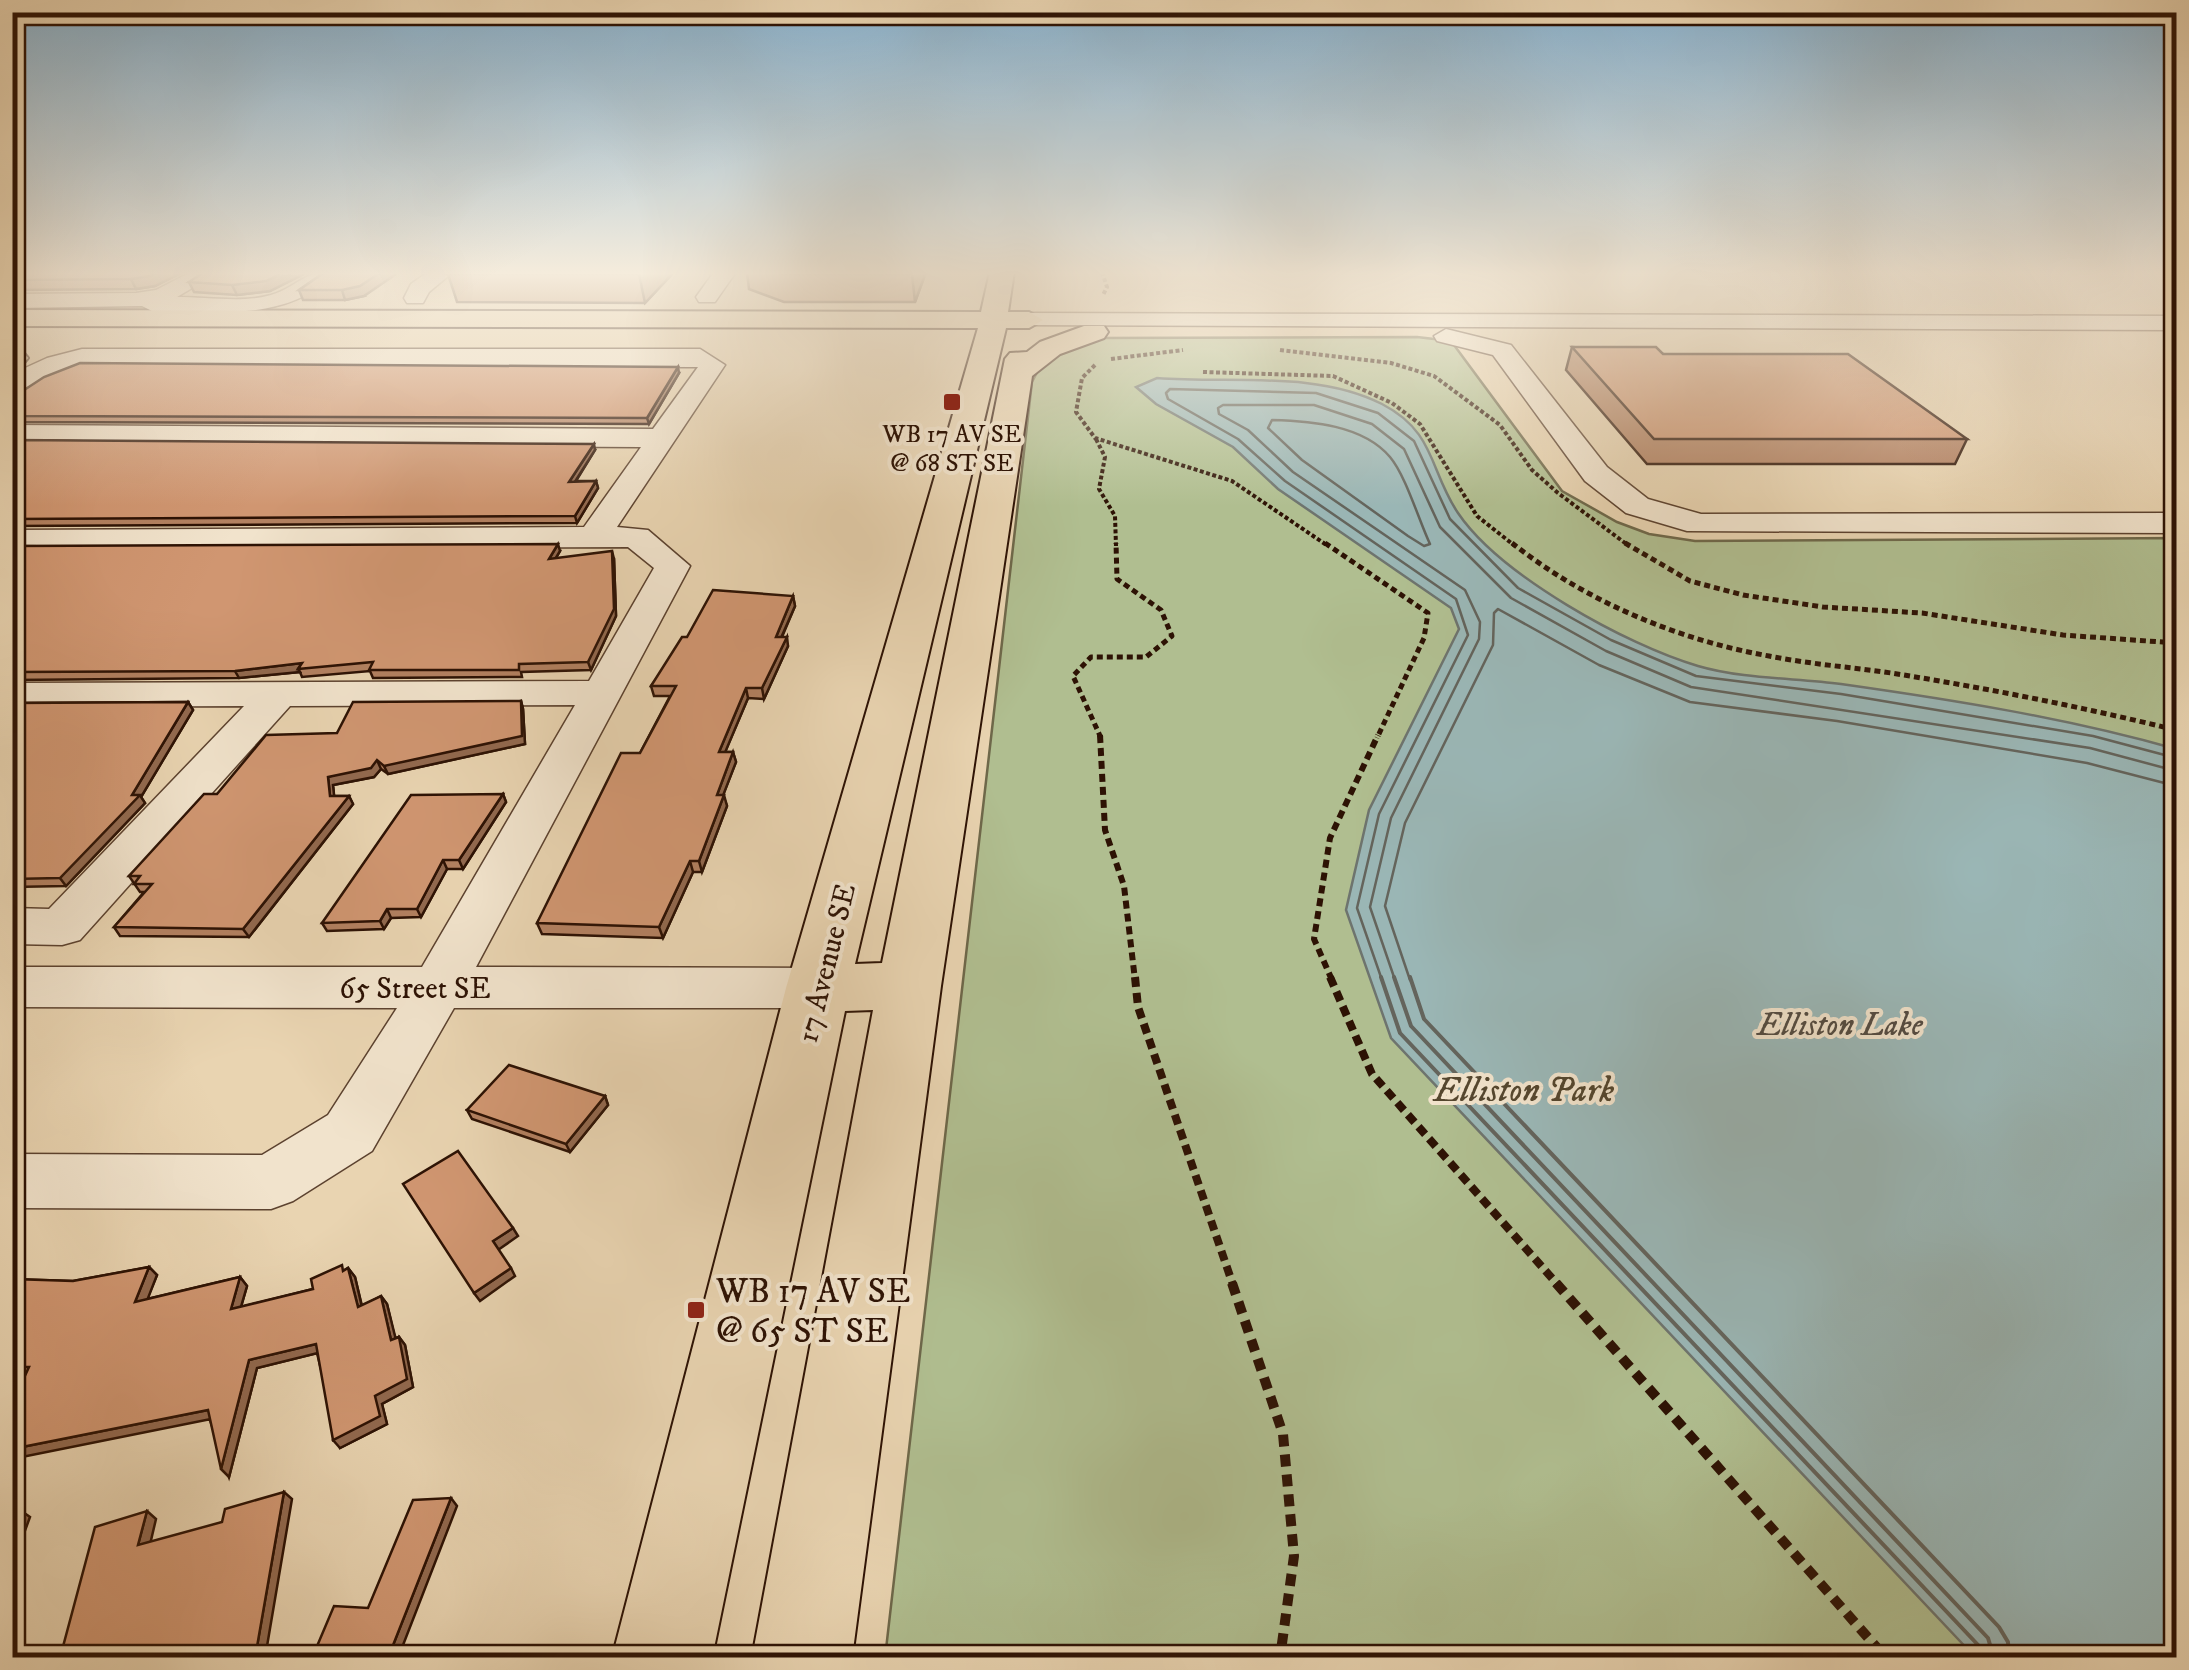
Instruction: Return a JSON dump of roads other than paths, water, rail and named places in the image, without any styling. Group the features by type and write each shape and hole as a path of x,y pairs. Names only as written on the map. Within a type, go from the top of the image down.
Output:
{"main road":[{"name":"17 Avenue SE","path":"662,1658 818,988 1006,350"},
{"name":"17 Avenue SE","path":"802,1658 1008,350"},
{"path":"818,988 909,986"}],"street":[{"path":"1502,350 1596,474 1637,506 1699,524 2176,523"},
{"path":"12,385 56,362 82,357 700,357 712,365 593,538"},
{"path":"12,434 662,438"},
{"path":"12,540 636,537 673,566 438,988 350,1133 271,1182 12,1181"},
{"path":"12,695 600,693"},
{"path":"12,926 62,926 277,696"},
{"name":"65 Street SE","path":"21,996 438,988 818,988"}],"water":[{"name":"Elliston Lake","path":"1157,378 1301,382 1356,393 1382,404 1413,427 1458,513 1503,560 1601,625 1669,656 1732,673 1841,684 2010,711 2176,749 2176,1657 1975,1657 1391,1038 1346,910 1369,810 1459,629 1451,608 1278,489 1233,447 1156,404 1136,387"}],"place":[{"name":"WB 17 AV SE @ 68 ST SE","path":"952,402"},
{"name":"WB 17 AV SE @ 65 ST SE","path":"696,1310"}],"park label":[{"name":"Elliston Park","path":"1524,1089"}]}
